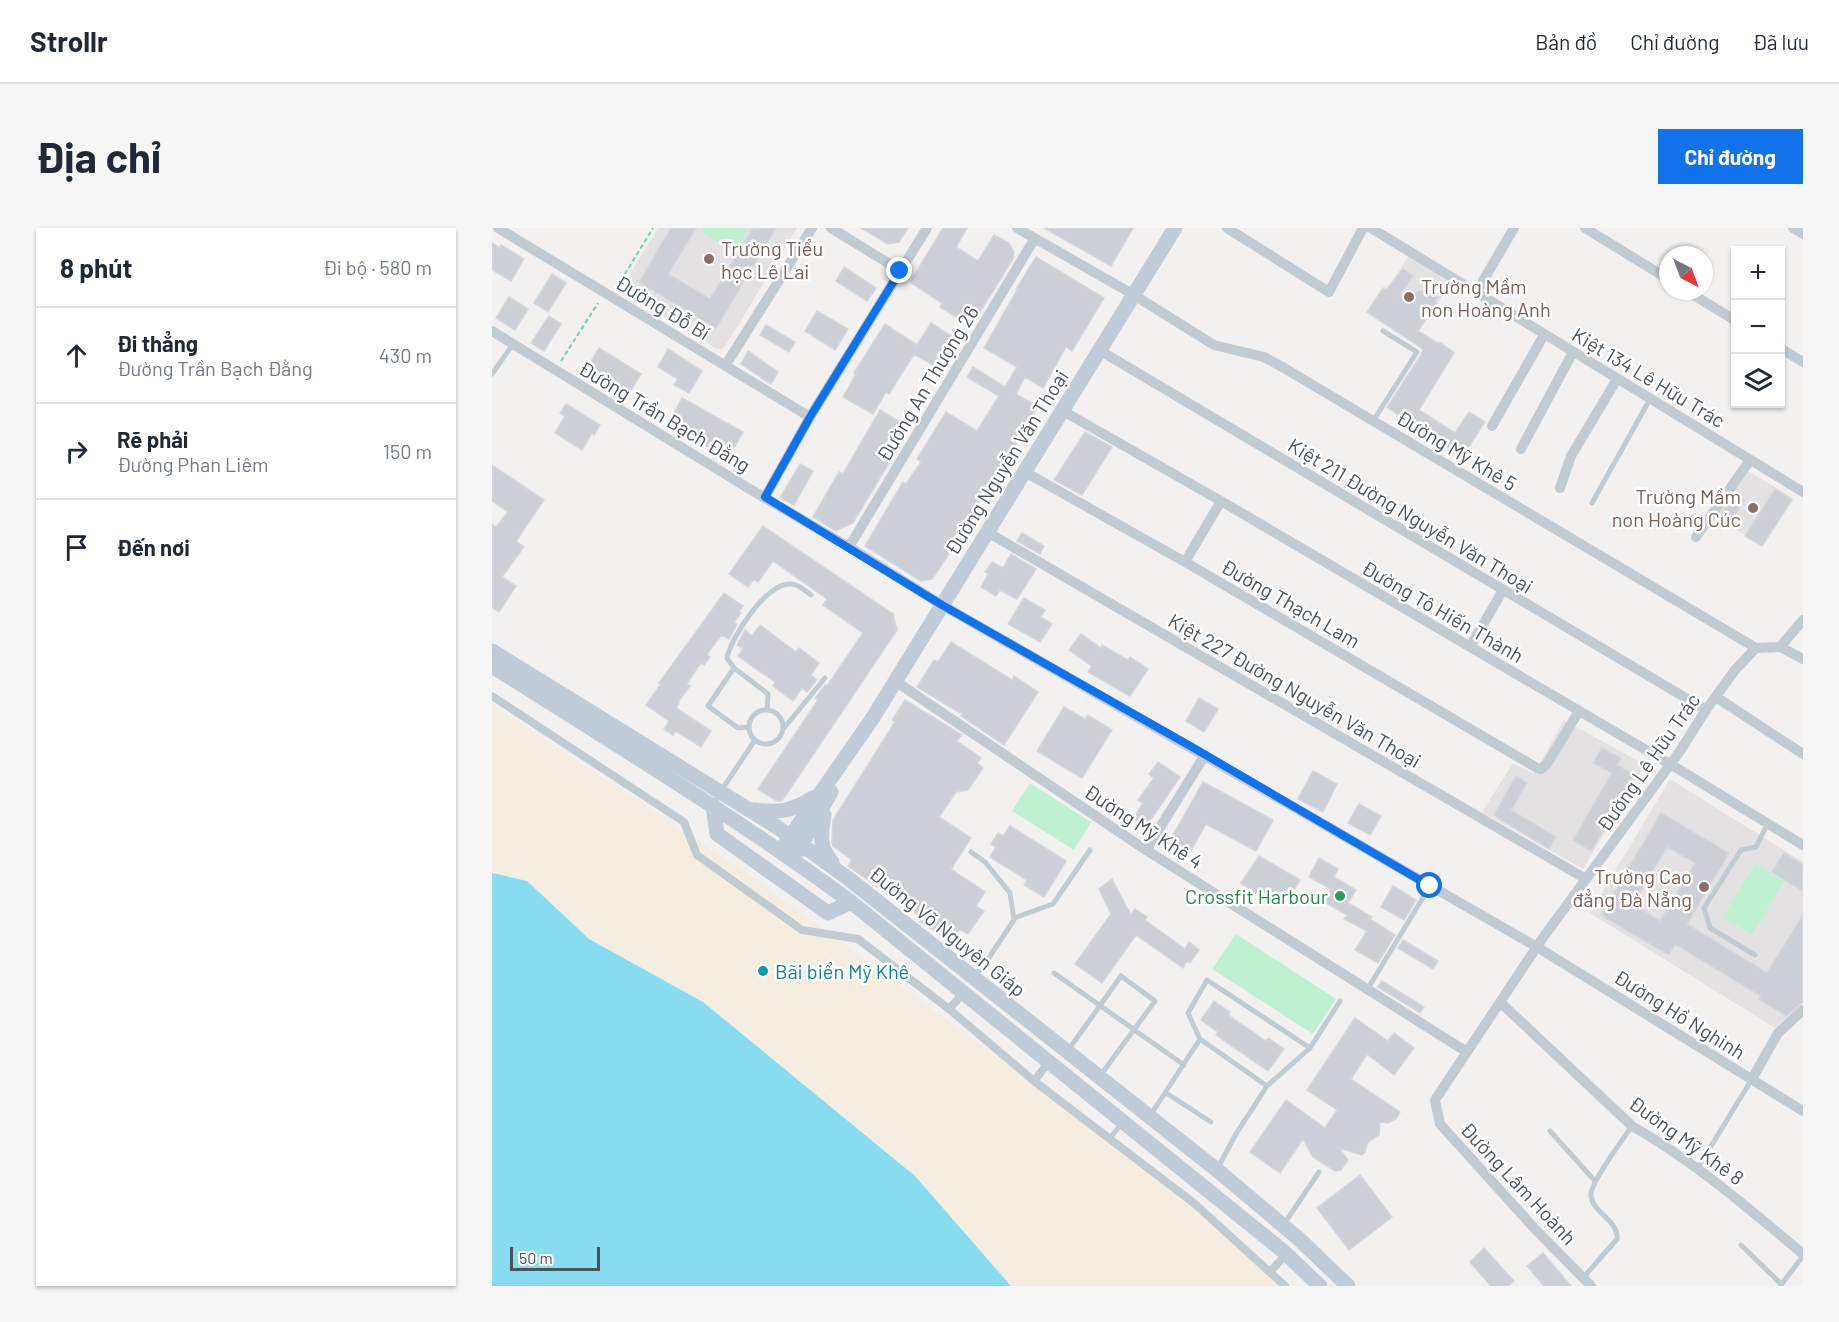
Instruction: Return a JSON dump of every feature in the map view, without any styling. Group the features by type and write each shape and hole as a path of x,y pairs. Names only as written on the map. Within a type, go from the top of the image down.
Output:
{"main road":[{"name":"Đường Nguyễn Văn Thoại","path":"786,854 896,681 1175,228"},
{"name":"Đường Võ Nguyên Giáp","path":"492,651 716,799 851,902 1275,1244 1320,1286"},
{"name":"Đường Võ Nguyên Giáp","path":"492,666 716,799 747,809 849,879 1216,1170 1283,1226 1348,1286"},
{"path":"747,809 774,812 797,808 824,795"},
{"path":"824,795 821,833 823,852 849,879"},
{"name":"Đường Võ Nguyên Giáp","path":"716,799 717,834 828,913 851,902"}],"street":[{"path":"725,366 812,228"},
{"path":"831,228 900,271"},
{"path":"765,497 810,417 927,228"},
{"name":"Đường Mỹ Khê 5","path":"1017,228 1134,295 1214,345 1264,357 1756,648"},
{"path":"1227,228 1329,292 1363,228"},
{"name":"Kiệt 134 Lê Hữu Trác","path":"1371,228 1803,492"},
{"path":"1476,293 1514,228"},
{"path":"1585,228 1659,273"},
{"path":"1793,228 1803,234"},
{"name":"Đường Đỗ Bí","path":"504,230 810,417"},
{"name":"Đường An Thượng 26","path":"849,547 1035,238"},
{"path":"1702,300 1731,318"},
{"name":"Đường Trần Bạch Đằng","path":"492,331 942,605 1537,947"},
{"path":"1492,426 1544,335"},
{"name":"Kiệt 211 Đường Nguyễn Văn Thoại","path":"1099,350 1706,710"},
{"path":"1785,351 1803,362"},
{"path":"1521,449 1573,352"},
{"path":"1560,488 1571,456 1617,379"},
{"name":"Đường Tô Hiến Thành","path":"1063,411 1670,764 1803,845"},
{"path":"1696,537 1750,460"},
{"name":"Đường Thạch Lam","path":"1025,472 1185,562 1537,768 1541,769 1547,764 1579,711"},
{"path":"1185,562 1221,501"},
{"name":"Kiệt 227 Đường Nguyễn Văn Thoại","path":"987,532 1586,879"},
{"path":"1470,647 1503,590"},
{"path":"1780,647 1803,621"},
{"path":"1756,648 1780,647 1803,659"},
{"name":"Đường Lê Hữu Trác","path":"1537,947 1735,670 1756,648"},
{"name":"Đường Mỹ Khê 4","path":"896,681 1146,850 1467,1052"},
{"path":"492,696 684,822 697,855 802,930 858,939 949,1010 1034,1081 1195,1204 1285,1286"},
{"path":"1716,697 1803,754"},
{"path":"1146,850 1205,755"},
{"name":"Đường Lâm Hoành","path":"1537,947 1435,1100 1440,1124 1536,1230 1587,1282"},
{"name":"Đường Hồ Nghinh","path":"1537,947 1803,1112"},
{"path":"949,1010 960,997"},
{"name":"Đường Mỹ Khê 8","path":"1501,1003 1632,1126 1657,1140 1723,1187 1803,1255"},
{"path":"1752,1079 1778,1033 1803,1011"},
{"path":"1034,1081 1045,1067"},
{"path":"1195,1204 1203,1193"},
{"path":"1270,1272 1281,1260"}],"lane":[{"path":"1373,421 1416,352 1383,331"},
{"path":"492,374 513,344"},
{"path":"1592,503 1650,399"},
{"path":"767,710 768,694 734,668 727,658 729,647 749,617 771,591 784,584 794,583 811,595"},
{"path":"734,668 708,706 738,728 749,726"},
{"path":"784,728 777,714 767,710 753,716 749,726 755,740 765,744 776,742 784,728 825,678"},
{"path":"716,799 755,740"},
{"path":"1755,955 1710,928 1704,908 1741,850 1756,847 1768,823"},
{"path":"1014,918 1053,904 1090,850"},
{"path":"971,852 985,862 1010,893 1014,918 984,965 972,978"},
{"path":"1367,991 1430,886"},
{"path":"1054,974 1184,1065"},
{"path":"1066,1052 1121,976 1155,1001 1099,1078"},
{"path":"1267,1086 1200,1039 1188,1013 1207,980 1310,1048"},
{"path":"1216,1170 1267,1086 1310,1048 1340,1001"},
{"path":"1149,1118 1200,1039"},
{"path":"1697,1169 1752,1079"},
{"path":"1166,1093 1211,1122"},
{"path":"1587,1282 1617,1239 1618,1234 1593,1202 1591,1195 1595,1181 1632,1126"},
{"path":"1110,1138 1119,1127"},
{"path":"1550,1131 1595,1181"},
{"path":"1283,1226 1319,1172"},
{"path":"1742,1245 1782,1284 1803,1255"}],"path":[{"path":"555,370 653,228"}],"shaded area":[{"name":"Trường Tiểu học Lê Lai","path":"658,228 797,228 726,345 722,349 717,349 620,290"},
{"name":"Trường Mầm non Hoàng Anh","path":"1409,256 1450,284 1411,341 1367,312 1383,288 1386,290"},
{"name":"Trường Mầm non Hoàng Cúc","path":"1746,470 1793,498 1762,546 1715,516"},
{"path":"1564,720 1645,765 1583,869 1482,812 1513,763 1534,774"},
{"name":"Trường Cao đẳng Đà Nẵng","path":"1670,779 1803,862 1803,999 1796,1010 1775,1028 1590,913"}],"green space":[{"path":"704,228 744,228 748,230 735,251 702,232"},
{"path":"1030,783 1091,822 1074,850 1012,811"},
{"path":"1755,864 1784,881 1752,935 1723,917"},
{"path":"1236,934 1336,999 1313,1034 1212,969"}],"sand":[{"name":"Bãi biển Mỹ Khê","path":"492,705 747,873 1027,1079 1223,1232 1280,1286 1011,1286 915,1176 703,1002 589,939 527,881 492,873"}],"water":[{"path":"492,873 527,881 589,939 703,1002 915,1176 1011,1286 492,1286"}],"building":[{"path":"671,228 696,228 668,274 710,299 753,228 776,228 716,328 639,282"},
{"path":"861,228 908,228 899,242 888,244"},
{"path":"943,228 967,228 956,247 978,261 994,235 1009,243 1014,252 1013,259 971,326 940,307 942,303 910,282"},
{"path":"1044,228 1133,228 1111,266"},
{"path":"492,243 500,248 501,245 524,259 511,281 492,270"},
{"path":"1036,257 1104,298 1072,351 1066,347 1043,388 1025,377 1016,394 1038,407 945,560 932,579 921,581 865,546 903,482 906,484 921,462 917,459 946,412 977,431 999,396 967,377 973,367 1005,387 1017,367 984,348"},
{"path":"844,267 876,288 867,301 836,281"},
{"path":"1403,269 1413,276 1399,296 1426,290 1437,297 1435,302 1437,303 1418,331 1454,353 1419,410 1455,433 1469,412 1485,422 1462,457 1387,407 1423,349 1367,312 1383,288 1386,290"},
{"path":"552,274 566,283 548,312 534,303"},
{"path":"509,297 528,309 515,330 496,318"},
{"path":"817,311 848,329 835,350 805,331"},
{"path":"549,316 561,324 544,351 531,343"},
{"path":"931,323 956,339 938,368 914,354 889,394 886,392 873,414 843,397 856,374 854,373 885,324 917,345"},
{"path":"766,325 795,342 789,352 760,335"},
{"path":"599,348 641,374 625,400 583,375"},
{"path":"668,349 702,371 689,393 674,385 678,379 658,367"},
{"path":"748,351 778,372 771,384 741,364"},
{"path":"682,398 743,432 728,458 668,424"},
{"path":"566,404 600,425 594,435 592,433 582,450 555,433 565,416 560,413"},
{"path":"880,410 910,428 853,523 836,531 813,517 839,472 843,474"},
{"path":"1085,432 1112,447 1082,495 1054,480"},
{"path":"800,464 813,471 794,505 780,498"},
{"path":"492,465 544,500 516,541 524,547 502,577 516,586 499,612 492,607 492,524 496,527 508,512 492,501"},
{"path":"1775,489 1792,500 1762,546 1745,536"},
{"path":"1735,494 1744,500 1729,524 1719,518"},
{"path":"763,526 893,614 897,630 782,801 777,801 758,789 818,700 815,698 825,685 827,686 863,633 823,605 827,599 773,561 758,582 754,579 748,587 729,574"},
{"path":"1022,533 1044,546 1040,554 1017,541"},
{"path":"1011,554 1036,569 1017,599 1000,590 996,596 981,587 988,574 985,572 992,562 1003,568"},
{"path":"724,593 743,606 734,622 737,624 729,639 722,635 712,647 707,655 710,657 704,665 701,663 690,679 687,684 690,686 676,708 711,731 701,747 676,731 673,735 664,729 669,721 646,705 661,684 659,683"},
{"path":"1024,598 1045,610 1041,617 1052,624 1040,642 1008,624"},
{"path":"760,625 796,652 799,648 819,663 811,675 817,680 807,692 802,688 793,701 773,686 775,682 738,656 743,649 737,645 745,630 752,636"},
{"path":"1081,634 1101,648 1102,645 1128,660 1130,657 1148,669 1130,696 1088,672 1092,666 1069,650"},
{"path":"951,642 1012,680 1014,676 1038,692 1004,745 961,716 962,714 917,687 934,660 938,662"},
{"path":"1199,698 1218,709 1204,732 1186,721"},
{"path":"905,700 962,735 957,741 981,758 977,763 983,768 968,790 956,792 939,817 971,838 951,869 985,892 976,906 984,911 968,934 960,929 950,944 940,937 941,935 919,921 921,917 848,866 852,860 832,843 833,820 895,722 892,720"},
{"path":"1064,707 1085,719 1088,715 1112,730 1082,778 1037,751"},
{"path":"1602,748 1621,758 1617,765 1634,775 1591,851 1573,840 1612,773 1593,763"},
{"path":"1158,762 1180,777 1146,827 1133,819 1143,803 1138,800 1154,778 1149,774"},
{"path":"1313,771 1337,784 1323,812 1298,799"},
{"path":"1516,776 1527,783 1511,810 1556,837 1549,849 1494,815"},
{"path":"1203,782 1273,820 1256,851 1206,824 1188,856 1168,844"},
{"path":"1359,804 1381,816 1370,835 1348,823"},
{"path":"1661,813 1729,853 1687,924 1767,973 1803,915 1803,1002 1786,1016 1759,999 1761,996 1675,944 1669,955 1601,915","holes":["1667,847 1695,863 1660,921 1633,904"]},
{"path":"1010,826 1066,861 1044,897 1024,885 1027,880 990,857 996,847 991,844 998,833 1003,836"},
{"path":"1784,853 1803,865 1803,891 1772,872"},
{"path":"1259,856 1300,880 1284,906 1260,890 1258,894 1241,883"},
{"path":"1319,858 1338,869 1334,877 1356,890 1348,903 1372,917 1370,919 1395,935 1378,963 1355,950 1367,931 1344,919 1347,915 1324,902 1331,889 1309,877"},
{"path":"1112,879 1131,915 1135,909 1147,917 1145,920 1185,949 1189,942 1199,950 1190,963 1187,961 1183,968 1136,935 1102,983 1075,964 1111,914 1099,889"},
{"path":"1393,886 1416,900 1404,920 1381,907"},
{"path":"1403,940 1438,961 1433,969 1398,948"},
{"path":"1382,981 1424,1007 1420,1013 1378,987"},
{"path":"1214,1001 1230,1012 1228,1015 1266,1041 1268,1038 1284,1049 1268,1071 1216,1035 1218,1032 1201,1020"},
{"path":"1355,1018 1388,1041 1394,1033 1414,1048 1394,1075 1367,1054 1351,1079 1400,1112 1396,1119 1388,1123 1380,1122 1379,1135 1368,1142 1362,1155 1339,1148 1348,1160 1341,1170 1335,1171 1313,1157 1303,1139 1280,1173 1250,1152 1286,1100 1325,1128 1337,1110 1307,1090"},
{"path":"1360,1175 1392,1217 1349,1250 1317,1208"},
{"path":"1484,1248 1514,1281 1508,1286 1491,1286 1470,1262"},
{"path":"1543,1253 1571,1286 1544,1286 1527,1266"}],"place":[{"name":"Trường Tiểu học Lê Lai","path":"709,259"},
{"name":"Trường Mầm non Hoàng Anh","path":"1409,297"},
{"name":"Trường Mầm non Hoàng Cúc","path":"1753,508"},
{"name":"Trường Cao đẳng Đà Nẵng","path":"1704,887"},
{"name":"Crossfit Harbour","path":"1340,896"},
{"name":"Bãi biển Mỹ Khê","path":"763,971"}],"route":[{"path":"900,271 810,417 765,497 942,605 1430,886"}]}
